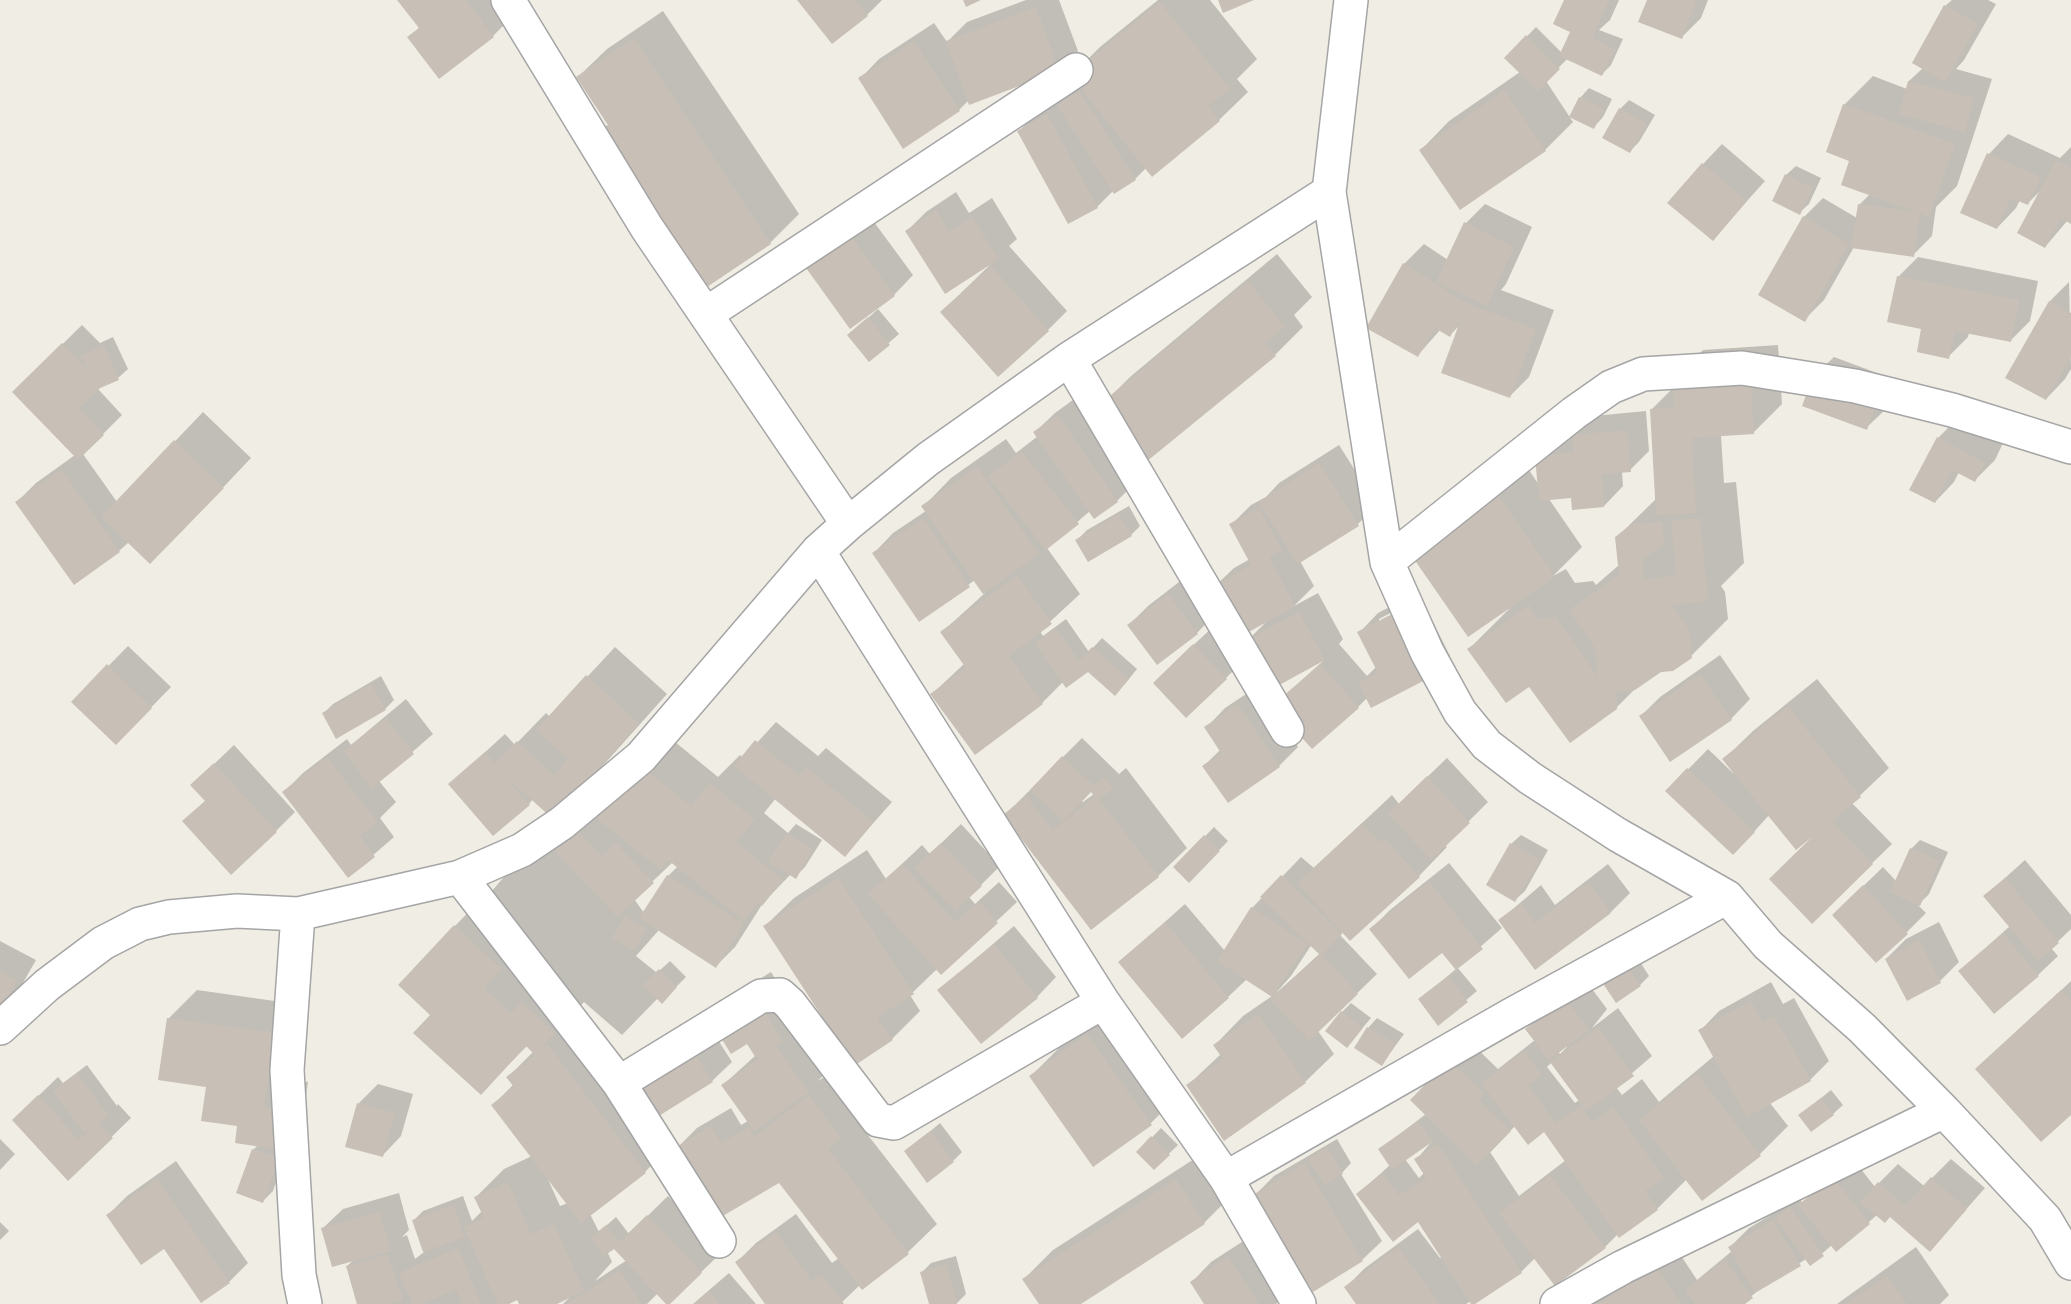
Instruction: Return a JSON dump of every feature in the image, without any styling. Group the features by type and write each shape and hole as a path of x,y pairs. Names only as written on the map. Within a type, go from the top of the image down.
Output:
{"street":[{"path":"507,0 647,228 849,524"},
{"path":"1351,0 1329,192 1388,562 1427,652 1460,712 1487,745 1557,796 1727,897 1768,945 1862,1028 1944,1111 2045,1219 2071,1263"},
{"path":"706,314 1076,69"},
{"path":"0,1028 46,985 103,942 140,924 169,918 237,911 298,914 460,877 522,850 599,796 641,757 818,551 928,459 1069,359 1329,192"},
{"path":"1069,359 1287,730"},
{"path":"1388,562 1574,413 1611,387 1643,374 1742,368 1855,386 1952,410 2071,447"},
{"path":"818,551 1102,1002 1226,1178 1299,1304"},
{"path":"460,877 619,1083 674,1167 718,1241"},
{"path":"1226,1178 1511,1015 1727,897"},
{"path":"298,914 287,1070 300,1275 305,1304"},
{"path":"619,1083 761,996 780,995 790,1004 878,1120 894,1123 1102,1002"},
{"path":"1557,1304 1623,1267 1944,1111"}],"building":[{"path":"397,0 466,0 494,37 439,79 407,37 419,28"},
{"path":"797,0 855,0 868,16 832,44"},
{"path":"963,0 981,0 966,7"},
{"path":"1218,0 1254,0 1223,13"},
{"path":"1564,0 1609,0 1592,38 1615,49 1602,76 1559,56 1570,32 1553,24"},
{"path":"1647,0 1697,0 1682,39 1638,22"},
{"path":"1160,2 1230,89 1208,106 1220,121 1152,177 1070,75"},
{"path":"1944,5 1978,24 1945,82 1912,63"},
{"path":"1036,7 1059,71 969,105 946,41"},
{"path":"1526,35 1560,69 1538,91 1504,58"},
{"path":"634,38 771,244 707,287 602,129 608,125 576,77"},
{"path":"914,41 960,111 903,149 858,78"},
{"path":"1908,81 1974,98 1965,132 1899,114"},
{"path":"1504,90 1546,151 1460,210 1419,150"},
{"path":"1079,91 1136,180 1114,194 1057,105"},
{"path":"1579,97 1604,109 1594,129 1569,117"},
{"path":"1843,104 1955,144 1929,217 1920,213 1914,257 1851,248 1858,204 1916,212 1841,185 1849,161 1826,152"},
{"path":"1619,108 1647,124 1630,153 1602,138"},
{"path":"1047,114 1098,208 1068,224 1017,131"},
{"path":"1987,153 2041,177 2028,205 2011,198 1997,229 1960,213"},
{"path":"2056,160 2071,168 2071,224 2061,218 2045,248 2017,233"},
{"path":"1702,163 1747,201 1713,241 1667,203"},
{"path":"1785,174 1813,188 1800,215 1772,201"},
{"path":"936,210 949,232 972,217 999,259 945,294 905,231"},
{"path":"1803,216 1849,244 1805,322 1758,295"},
{"path":"840,221 895,296 850,329 796,254"},
{"path":"1464,222 1514,247 1487,306 1436,282"},
{"path":"1403,263 1468,304 1536,329 1510,398 1441,373 1462,316 1450,337 1435,328 1418,357 1366,328"},
{"path":"991,266 1049,331 998,377 940,312"},
{"path":"1897,276 2019,300 2011,342 1955,331 1949,359 1917,352 1921,329 1887,322"},
{"path":"1248,281 1285,327 1265,343 1276,356 1146,462 1099,405"},
{"path":"2049,301 2071,313 2071,356 2046,400 2005,378"},
{"path":"868,317 890,345 869,362 847,335"},
{"path":"62,343 87,369 81,356 104,345 119,380 100,388 79,409 104,435 78,460 12,392"},
{"path":"1750,373 1754,434 1692,438 1696,513 1656,515 1650,409 1674,408 1673,378"},
{"path":"1813,376 1878,399 1867,430 1802,406"},
{"path":"1058,415 1118,502 1094,519 1033,432"},
{"path":"1627,430 1631,472 1602,474 1604,507 1572,510 1571,498 1539,501 1535,456 1574,452 1573,435"},
{"path":"1937,437 1985,463 1975,482 1952,470 1935,503 1909,490"},
{"path":"174,440 224,488 150,564 101,517"},
{"path":"1021,451 1079,524 1046,550 988,477"},
{"path":"1319,463 1359,526 1298,564 1258,502"},
{"path":"977,467 1039,554 983,594 921,506"},
{"path":"61,469 120,552 74,585 15,502"},
{"path":"1494,489 1555,577 1468,637 1407,549"},
{"path":"1259,508 1282,550 1269,557 1295,606 1240,637 1212,587 1251,565 1229,524"},
{"path":"1119,514 1132,536 1088,562 1075,540"},
{"path":"923,518 970,587 919,622 872,553"},
{"path":"1700,518 1708,601 1672,605 1689,629 1692,658 1673,671 1661,672 1635,690 1616,692 1617,709 1570,743 1529,687 1506,703 1467,649 1529,605 1538,619 1556,617 1598,677 1595,648 1569,610 1619,575 1615,537 1632,524 1662,522 1664,544 1642,560 1643,579 1676,576 1671,521"},
{"path":"1017,575 1052,624 1009,656 1043,704 975,755 930,694 966,668 940,632"},
{"path":"1168,594 1198,634 1157,665 1127,625"},
{"path":"1398,611 1431,677 1371,708 1358,683 1378,673 1357,632"},
{"path":"1299,612 1325,660 1272,689 1245,641"},
{"path":"1056,628 1079,661 1092,647 1129,679 1115,696 1088,672 1066,688 1035,643"},
{"path":"1193,644 1227,679 1186,718 1153,683"},
{"path":"107,664 152,708 116,745 71,702"},
{"path":"1320,664 1359,708 1312,749 1273,705"},
{"path":"1700,674 1732,720 1670,762 1639,716"},
{"path":"586,675 639,723 553,819 505,776 530,805 493,836 448,784 485,752 495,764 517,741 554,775 568,759 536,730"},
{"path":"371,684 386,710 336,739 322,713"},
{"path":"1238,704 1280,767 1228,803 1202,766 1221,753 1204,727"},
{"path":"1788,706 1861,797 1832,821 1873,864 1812,924 1769,879 1812,837 1796,850 1722,759"},
{"path":"386,718 414,754 372,788 343,751"},
{"path":"755,740 799,776 806,767 874,822 845,857 734,766"},
{"path":"1062,756 1093,785 1105,777 1113,789 1099,799 1159,877 1091,930 1003,815 1026,796 1053,830 1095,797 1091,792 1063,821 1030,790"},
{"path":"327,757 377,822 360,836 375,857 348,878 282,792"},
{"path":"635,761 691,806 710,783 755,820 736,842 783,880 762,906 758,903 744,921 668,860 660,869 591,814"},
{"path":"214,763 277,832 231,875 182,821 205,801 190,785"},
{"path":"1687,768 1755,832 1733,855 1665,791"},
{"path":"1427,776 1470,823 1431,860 1388,814"},
{"path":"1362,823 1381,843 1385,839 1420,877 1350,941 1297,883"},
{"path":"573,824 602,857 616,843 654,883 617,917 550,846"},
{"path":"786,833 813,849 796,879 768,862"},
{"path":"1204,835 1220,851 1189,883 1173,867"},
{"path":"941,843 982,886 955,911 914,867"},
{"path":"1510,843 1540,860 1515,902 1486,885"},
{"path":"1910,848 1940,861 1920,906 1890,892"},
{"path":"902,864 955,922 979,901 998,923 941,975 868,894"},
{"path":"667,875 744,924 716,968 639,918"},
{"path":"1281,875 1342,934 1322,955 1358,994 1309,1041 1270,1000 1319,954 1260,897"},
{"path":"838,878 914,994 877,1018 893,1040 854,1066 763,926"},
{"path":"2005,878 2059,943 2038,961 1983,896"},
{"path":"1429,881 1483,949 1456,970 1442,953 1409,979 1369,929"},
{"path":"1588,882 1611,913 1535,970 1498,920 1521,903 1535,923"},
{"path":"1863,885 1908,934 1876,963 1832,915"},
{"path":"1251,907 1307,944 1272,997 1217,961"},
{"path":"625,916 647,929 634,951 612,938"},
{"path":"1165,922 1229,998 1182,1039 1118,962"},
{"path":"454,925 502,969 484,988 511,1013 521,1002 555,1033 536,1054 548,1045 646,1173 581,1223 491,1105 514,1087 506,1077 535,1055 526,1046 481,1095 413,1033 430,1015 398,985"},
{"path":"2003,933 2039,976 1994,1014 1958,971"},
{"path":"1919,940 1941,983 1907,1001 1885,959"},
{"path":"994,944 1038,998 981,1044 937,990"},
{"path":"1627,966 1641,986 1616,1003 1602,982"},
{"path":"659,969 677,987 662,1004 643,985"},
{"path":"0,971 17,980 0,1013"},
{"path":"1448,976 1468,1002 1438,1026 1418,999"},
{"path":"751,990 783,1042 776,1046 809,1092 754,1131 721,1085 764,1055 756,1058 747,1044 731,1054 708,1017"},
{"path":"2061,990 2071,1001 2071,1115 2041,1142 1975,1069"},
{"path":"1566,999 1589,1030 1549,1060 1525,1029"},
{"path":"1751,1001 1763,1022 1774,1016 1811,1081 1747,1117 1698,1030"},
{"path":"1341,1011 1363,1028 1347,1048 1325,1031"},
{"path":"1258,1014 1306,1083 1224,1141 1186,1085 1223,1059 1213,1045"},
{"path":"167,1018 275,1033 264,1108 280,1110 275,1149 235,1143 237,1126 201,1121 206,1087 158,1080"},
{"path":"1367,1027 1396,1044 1382,1066 1354,1048"},
{"path":"1598,1027 1634,1076 1586,1111 1550,1062"},
{"path":"681,1031 713,1082 654,1119 622,1068"},
{"path":"1087,1034 1152,1125 1093,1167 1029,1076"},
{"path":"1524,1051 1542,1075 1528,1085 1556,1123 1581,1106 1592,1122 1613,1107 1664,1178 1645,1191 1658,1210 1619,1238 1544,1132 1528,1145 1481,1083"},
{"path":"1449,1060 1485,1094 1479,1100 1511,1131 1477,1166 1410,1100"},
{"path":"77,1073 108,1115 98,1123 113,1138 68,1181 12,1120 38,1095 79,1140 96,1124 84,1133 53,1091"},
{"path":"1697,1074 1761,1156 1702,1201 1639,1120"},
{"path":"809,1095 841,1138 828,1149 909,1254 862,1290 779,1183 716,1220 675,1148 711,1126 721,1143 749,1127 754,1137"},
{"path":"1821,1098 1834,1115 1811,1132 1798,1115"},
{"path":"357,1103 395,1113 383,1157 345,1147"},
{"path":"1418,1121 1432,1142 1392,1170 1378,1149"},
{"path":"930,1131 954,1162 927,1183 904,1151"},
{"path":"1151,1136 1170,1155 1154,1170 1136,1152"},
{"path":"1438,1144 1522,1273 1475,1304 1471,1304 1418,1222 1393,1242 1356,1194 1382,1173 1399,1195 1426,1178 1414,1159"},
{"path":"1327,1147 1343,1174 1325,1185 1308,1159"},
{"path":"252,1149 279,1158 263,1203 236,1193"},
{"path":"1304,1163 1363,1261 1313,1292 1253,1195"},
{"path":"1550,1175 1606,1248 1555,1286 1499,1213"},
{"path":"1833,1177 1870,1224 1836,1252 1798,1205"},
{"path":"1931,1177 1967,1209 1930,1252 1890,1217 1885,1223 1860,1202 1878,1182 1905,1206"},
{"path":"157,1179 230,1283 201,1303 164,1249 141,1265 106,1215"},
{"path":"1176,1179 1205,1224 1081,1304 1039,1304 1022,1279"},
{"path":"508,1182 531,1234 554,1224 584,1291 557,1304 519,1304 517,1300 509,1304 498,1304 464,1227 484,1218 474,1197"},
{"path":"454,1205 465,1237 423,1252 412,1220"},
{"path":"1790,1207 1824,1256 1810,1266 1775,1218"},
{"path":"380,1212 390,1251 332,1267 321,1228"},
{"path":"647,1215 702,1273 670,1304 666,1304 614,1249 604,1256 590,1238 606,1225 619,1242"},
{"path":"1773,1220 1801,1266 1755,1293 1728,1247"},
{"path":"776,1232 812,1281 822,1274 844,1304 765,1304 735,1262"},
{"path":"1398,1247 1440,1304 1356,1304 1344,1287"},
{"path":"458,1248 481,1304 462,1304 456,1289 422,1304 412,1304 399,1273"},
{"path":"388,1254 403,1300 391,1304 357,1304 346,1266"},
{"path":"1228,1256 1259,1304 1204,1304 1190,1282"},
{"path":"1725,1260 1753,1298 1745,1304 1695,1304 1685,1290"},
{"path":"947,1264 957,1304 929,1304 920,1272"},
{"path":"1656,1266 1681,1304 1598,1304"},
{"path":"620,1270 641,1304 567,1304"},
{"path":"1887,1275 1907,1304 1846,1304"},
{"path":"709,1291 720,1304 694,1304"}]}
